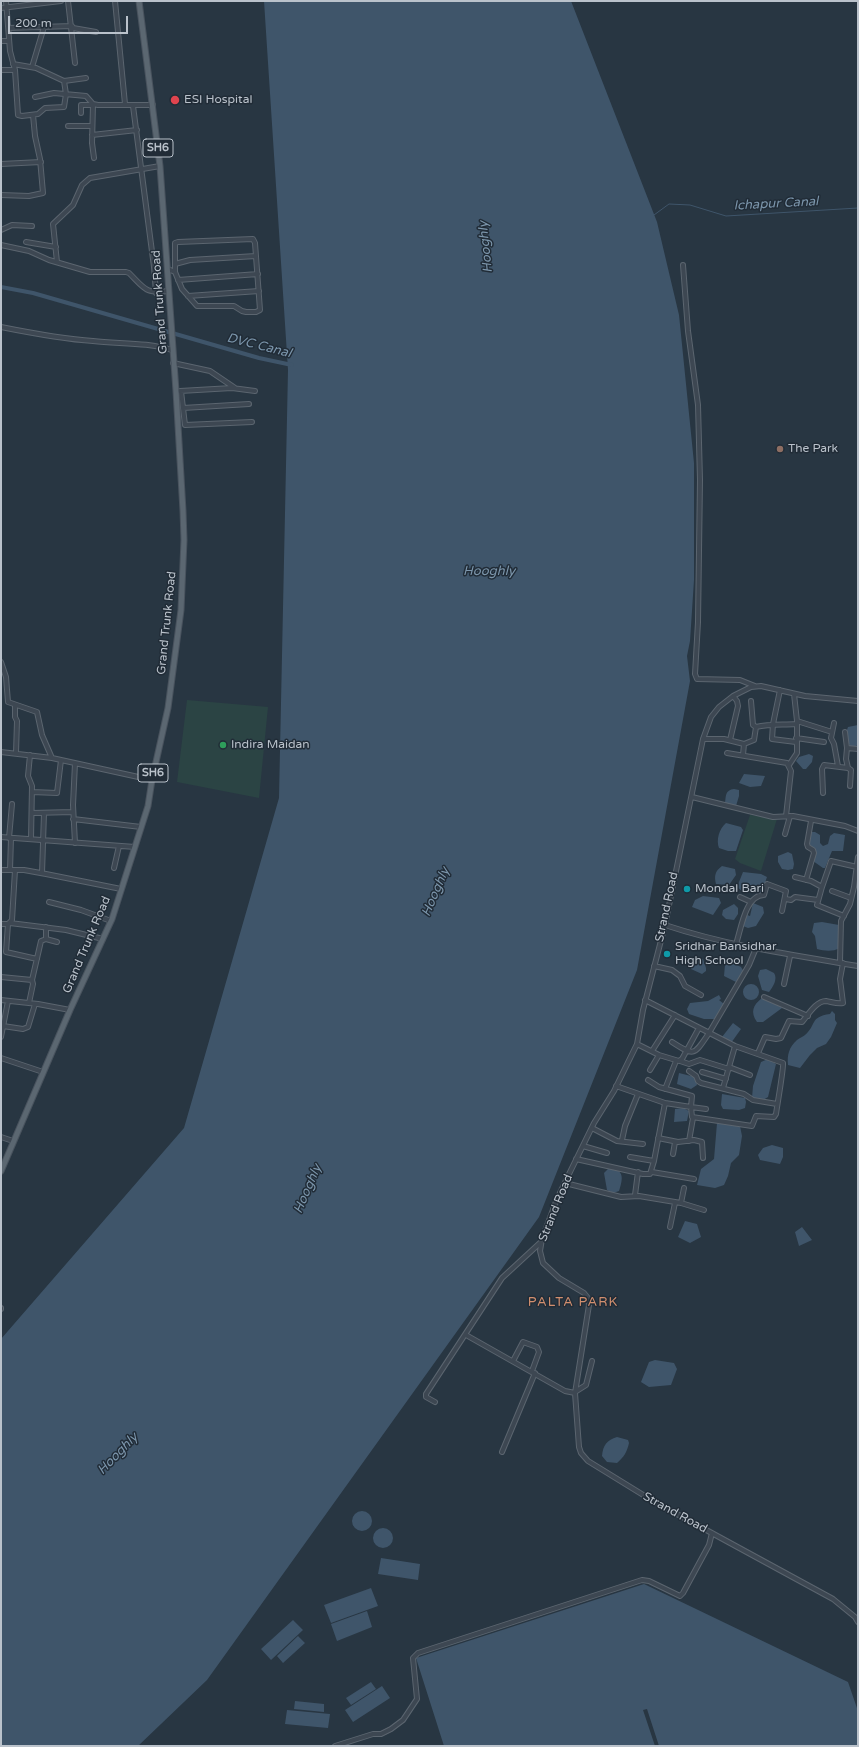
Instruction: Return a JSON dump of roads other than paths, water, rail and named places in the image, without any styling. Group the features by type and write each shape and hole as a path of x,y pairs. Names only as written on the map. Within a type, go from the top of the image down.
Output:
{"main road":[{"name":"Grand Trunk Road","path":"1,1171 3,1160 13,1141 70,1010 111,921 148,806 152,780 168,708 182,597 184,540 179,391 172,349 168,269 160,166 139,1"}],"street":[{"path":"6,1 11,57 15,70 18,115 40,114 45,108 64,107 66,94 64,81"},
{"path":"1,8 61,1"},
{"path":"68,1 75,63"},
{"path":"115,1 125,104"},
{"path":"9,28 72,26 73,28 96,32"},
{"path":"32,67 44,27"},
{"path":"1,41 9,40"},
{"path":"14,64 32,67 64,81 86,78"},
{"path":"1,70 15,70"},
{"path":"35,97 54,93 89,97 93,103 92,135 94,158"},
{"path":"81,113 81,105 91,105 93,103 125,104 133,106 153,105"},
{"path":"133,106 142,169 156,293"},
{"path":"1,195 29,196 43,193 41,162 35,136 33,115"},
{"path":"68,126 92,126"},
{"path":"92,135 137,130"},
{"path":"1,164 41,162"},
{"path":"57,262 53,224 73,205 80,189 86,181 94,176 110,176 160,166"},
{"path":"1,230 12,225 32,226"},
{"path":"250,239 254,241 256,256 260,310 256,312 242,311 234,306 200,307 194,304 182,289 178,280 175,272 174,246 175,243 178,242 250,239"},
{"path":"26,242 56,247"},
{"path":"1,245 28,251 90,272 126,272 129,273 144,289 149,292 169,293"},
{"path":"175,264 190,260 256,256"},
{"path":"683,265 688,331 698,405 700,480 698,622 695,674 697,680 740,680 755,686 794,694 858,702"},
{"path":"168,269 175,272"},
{"path":"178,280 258,274"},
{"path":"188,296 259,292"},
{"path":"1,327 82,340 153,345 172,349"},
{"path":"174,363 210,371 235,388"},
{"path":"252,422 187,426 184,422 179,391 235,388 255,391"},
{"path":"182,408 249,404"},
{"path":"1,662 6,678 8,700 15,706 35,710 39,714 42,735 52,758"},
{"name":"Strand Road","path":"755,686 745,689 733,696 719,707 711,717 703,739 665,925 645,1000 637,1044 616,1086 592,1128 557,1199 541,1242 540,1251 543,1263 559,1278 584,1293 588,1298 589,1305 575,1392 580,1447 582,1453 588,1461 653,1501 833,1599 855,1617 858,1622"},
{"path":"780,690 771,737 773,740 824,742"},
{"path":"789,765 796,755 794,694"},
{"path":"730,740 738,706 737,701 733,696"},
{"path":"1,700 8,700"},
{"path":"703,739 730,740 744,744 754,740 756,727 753,725 751,701"},
{"path":"15,706 15,717 17,721 16,753"},
{"path":"756,727 773,724 784,725 796,722 832,732"},
{"path":"834,723 832,740 838,766"},
{"path":"845,732 848,748 846,759 848,768 851,770 850,786"},
{"path":"743,756 744,744"},
{"path":"848,748 858,749"},
{"path":"1,752 52,758 152,780"},
{"path":"727,753 759,760 787,763 789,765 791,771 788,816 785,834"},
{"path":"30,755 28,776 31,783 32,792 31,839"},
{"path":"32,792 57,792 61,760"},
{"path":"75,763 73,812 75,843"},
{"path":"823,793 822,769 824,765 848,768"},
{"path":"692,796 773,817 788,816 845,826 858,831"},
{"path":"12,804 10,838 12,916 9,923 6,952 37,959"},
{"path":"32,813 73,812"},
{"path":"42,873 44,813"},
{"path":"73,819 141,827"},
{"path":"806,880 814,853 807,844 811,821"},
{"path":"1,837 135,847"},
{"path":"114,868 119,846"},
{"path":"758,1053 765,1037 779,1039 783,1036 789,1021 800,1022 822,1002 842,1003 840,979 840,928 851,898 857,875 858,858"},
{"path":"844,916 817,905 818,900 831,861 857,867"},
{"path":"1,870 42,873 121,890"},
{"path":"795,877 822,886"},
{"path":"736,944 744,915 751,902 759,895 764,895 769,884 786,891 786,898 782,911"},
{"path":"832,891 851,898"},
{"path":"740,897 751,902"},
{"path":"786,898 791,900 794,897 818,900"},
{"path":"49,902 81,910 111,921"},
{"path":"1,924 9,923 46,927 77,932 103,939"},
{"path":"665,925 736,944 790,956 858,966"},
{"path":"46,927 46,939"},
{"path":"29,1003 33,984 32,980 41,941 46,939 57,942"},
{"path":"672,1042 686,1051 691,1052 696,1050 709,1033 750,965 756,948"},
{"path":"784,984 790,956"},
{"path":"654,966 672,970 680,976 685,986 701,995"},
{"path":"1,977 32,980"},
{"path":"764,997 808,1016"},
{"path":"1,1000 70,1010"},
{"path":"645,1000 735,1046 758,1053 784,1064 775,1116 756,1116 752,1126 717,1120 693,1118"},
{"path":"1,1037 8,1001"},
{"path":"3,1026 23,1029 28,1027 35,1004"},
{"path":"652,1051 675,1015"},
{"path":"665,1089 678,1061 686,1051 699,1028"},
{"path":"637,1044 658,1055 678,1061 689,1064 700,1060 750,1075"},
{"path":"723,1088 735,1046"},
{"path":"650,1070 658,1055"},
{"path":"1,1058 43,1072"},
{"path":"689,1071 696,1076 698,1081 701,1083 744,1094 753,1100 777,1104"},
{"path":"702,1072 726,1079"},
{"path":"648,1080 656,1086 692,1096 691,1107 693,1118 689,1141"},
{"path":"616,1086 665,1103 706,1109"},
{"path":"622,1140 625,1126 638,1094"},
{"path":"652,1172 665,1103"},
{"path":"592,1128 617,1141 643,1144"},
{"path":"1,1137 13,1141"},
{"path":"658,1138 675,1142 702,1142 703,1158"},
{"path":"673,1154 675,1142"},
{"path":"583,1146 607,1153"},
{"path":"630,1157 654,1161"},
{"path":"576,1159 649,1174 652,1172 694,1179"},
{"path":"635,1195 638,1172"},
{"path":"565,1182 621,1197 635,1195 681,1203 704,1210"},
{"path":"681,1203 684,1188"},
{"path":"670,1227 675,1203"},
{"path":"435,1402 426,1397 426,1394 502,1278 541,1242"},
{"path":"466,1335 566,1391 575,1392 586,1385 592,1361"},
{"path":"502,1452 534,1372 538,1352 537,1347 523,1342 513,1361"},
{"path":"335,1746 373,1734 381,1734 404,1720 417,1699 413,1658 418,1653 642,1580 649,1581 680,1596 709,1545 712,1533"}],"water":[{"name":"Hooghly","path":"264,1 571,1 657,222 679,315 694,463 694,580 690,641 687,656 690,681 637,970 539,1217 207,1680 138,1746 1,1746 1,1339 184,1128 279,798 288,370"},
{"path":"858,725 858,745 854,747 850,746 847,736 848,727"},
{"path":"809,754 813,756 812,762 806,769 803,769 796,761 799,757"},
{"path":"744,774 765,776 761,786 750,787 739,783"},
{"path":"734,789 739,790 736,806 725,803 727,792"},
{"path":"726,823 741,827 743,830 736,851 728,851 719,848 719,835"},
{"path":"811,832 815,832 820,835 820,843 823,846 828,844 830,836 834,833 845,835 843,851 832,851 825,868 813,861 815,850 808,845"},
{"path":"788,852 792,854 794,864 793,869 782,869 778,862 778,856"},
{"path":"722,866 735,869 736,875 729,885 716,884 716,874"},
{"path":"743,872 761,874 767,877 761,894 742,891 737,887"},
{"path":"703,896 719,898 721,903 713,915 692,907 695,900"},
{"path":"753,903 763,907 764,913 756,926 748,928 743,926 742,915 744,914 750,916"},
{"path":"734,904 738,908 738,914 734,920 726,919 722,915 723,910"},
{"path":"822,922 839,925 840,948 828,951 817,949 815,936 812,932 814,923"},
{"path":"696,957 703,959 706,971 702,974 691,969 691,958"},
{"path":"733,963 741,967 744,972 738,983 724,976 725,965"},
{"path":"766,969 775,975 775,980 769,992 762,990 758,976 760,970"},
{"path":"748,984 754,984 759,989 757,998 754,1000 748,1000 743,995 743,989"},
{"path":"719,995 721,999 719,1000 724,1004 715,1019 704,1019 689,1014 687,1009 690,1003 708,1001"},
{"path":"762,998 779,1004 782,1008 763,1022 757,1022 753,1012 756,1003"},
{"path":"832,1011 835,1014 835,1020 837,1023 826,1044 817,1048 800,1068 788,1065 789,1051 792,1045 809,1031 816,1019 823,1015 830,1014"},
{"path":"733,1023 741,1029 731,1043 722,1037"},
{"path":"768,1059 776,1064 768,1097 763,1100 752,1098 753,1086 761,1062"},
{"path":"679,1073 695,1077 697,1085 691,1089 677,1084"},
{"path":"722,1094 745,1098 745,1108 739,1110 723,1109 721,1105"},
{"path":"683,1108 689,1111 687,1121 674,1122 675,1109"},
{"path":"717,1123 740,1126 742,1136 739,1155 731,1163 724,1185 715,1188 697,1185 701,1169 714,1159"},
{"path":"772,1145 783,1148 783,1157 780,1164 760,1160 758,1155 763,1148"},
{"path":"608,1169 614,1169 620,1172 622,1179 619,1191 613,1193 607,1190 604,1173"},
{"path":"685,1221 697,1224 701,1237 690,1243 678,1237"},
{"path":"802,1227 812,1240 799,1246 795,1232"},
{"path":"655,1360 674,1363 677,1369 671,1385 649,1387 641,1382 649,1362"},
{"path":"617,1437 628,1440 629,1443 627,1449 617,1463 607,1462 602,1456 603,1449 608,1441"},
{"path":"362,1511 369,1514 372,1521 369,1528 362,1531 355,1528 352,1521 355,1514"},
{"path":"379,1528 387,1528 393,1534 393,1542 387,1548 379,1548 373,1542 373,1534"},
{"path":"381,1558 420,1564 418,1580 378,1574"},
{"path":"644,1584 848,1682 858,1711 858,1746 659,1746 647,1709 643,1710 655,1746 444,1746 416,1658"},
{"path":"371,1588 378,1606 331,1623 324,1605"},
{"path":"367,1611 372,1627 337,1641 331,1624"},
{"path":"293,1620 303,1630 271,1660 261,1649"},
{"path":"298,1636 305,1643 283,1663 277,1656"},
{"path":"371,1682 376,1689 351,1705 346,1698"},
{"path":"382,1686 390,1698 353,1722 345,1710"},
{"path":"295,1701 324,1704 324,1712 294,1709"},
{"path":"287,1710 330,1714 328,1728 285,1724"}],"waterway":[{"name":"Ichapur Canal","path":"654,215 669,204 690,205 726,216 858,208"},
{"name":"DVC Canal","path":"1,287 33,293 259,358 292,365"}],"place":[{"name":"ESI Hospital","path":"175,100"},
{"name":"The Park","path":"780,449"},
{"name":"Indira Maidan","path":"223,745"},
{"name":"Mondal Bari","path":"687,889"},
{"name":"Sridhar Bansidhar High School","path":"667,954"}],"district":[{"name":"PALTA PARK","path":"573,1303"}]}
